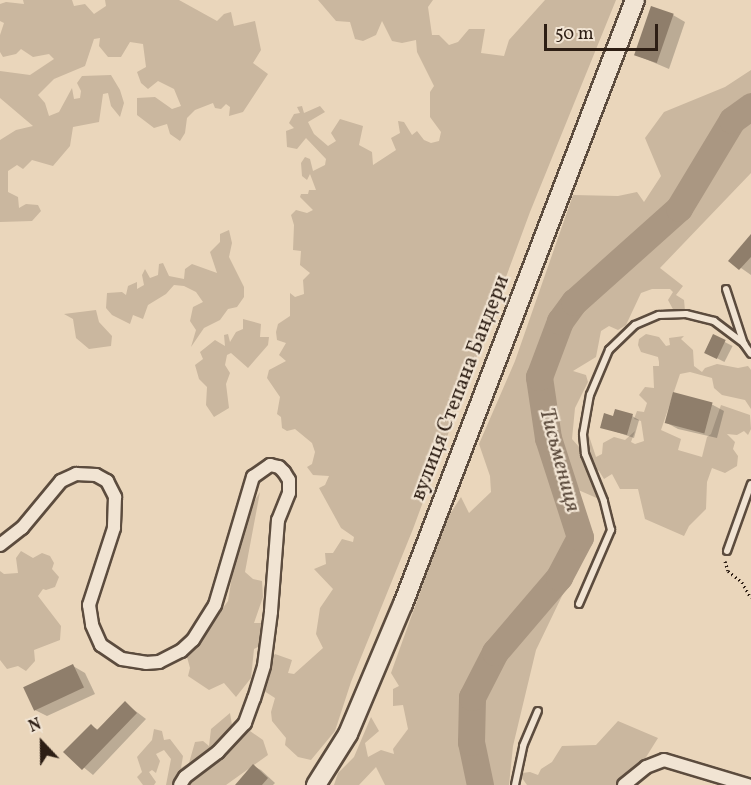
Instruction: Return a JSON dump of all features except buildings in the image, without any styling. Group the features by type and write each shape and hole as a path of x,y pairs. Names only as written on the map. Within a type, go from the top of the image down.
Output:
{"main road":[{"name":"вулиця Степана Бандери","path":"316,785 348,734 404,604 635,0"}],"street":[{"path":"0,545 22,528 61,481 76,474 96,475 107,481 115,497 114,528 89,605 92,625 101,645 122,659 146,663 159,662 181,651 193,640 215,605 253,477 270,465 279,467 284,472 289,480 290,494 278,520 270,623 264,666 254,698 245,723 218,752 185,777 180,785"},
{"path":"624,785 646,767 664,760 748,785"}],"lane":[{"path":"726,289 744,344 751,354"},
{"path":"579,604 611,530 604,501 585,454 583,434 590,395 609,350 635,325 658,315 686,314 714,321 744,344"},
{"path":"727,551 751,484"},
{"path":"515,785 523,746 538,711"}],"path":[{"path":"727,551 725,563 728,572 742,582 751,598"}],"shaded area":[{"path":"23,0 72,0 74,6 85,4 94,14 106,6 105,0 179,0 217,21 224,14 231,12 234,26 255,21 261,50 253,63 268,74 243,112 229,116 230,107 226,104 221,109 215,108 213,103 195,110 187,118 185,133 180,141 170,134 167,124 154,128 137,115 137,98 155,97 172,109 181,106 174,89 158,81 148,89 141,83 137,72 146,67 143,44 130,42 121,57 108,57 99,46 100,38 94,39 85,66 54,79 38,95 45,103 49,116 59,112 72,88 74,99 80,98 81,91 77,83 82,76 111,75 120,90 124,103 120,117 111,106 108,93 103,94 99,122 73,127 70,146 53,166 32,160 23,169 17,165 8,171 8,192 18,197 19,208 26,204 38,205 41,211 32,221 0,222 0,140 16,130 33,126 0,98 0,71 30,75 54,59 49,54 33,57 21,49 16,54 3,57 0,52 0,35 4,23 0,21 0,4 6,2 24,4"},
{"path":"318,0 433,0 428,7 432,35 439,35 449,45 458,42 469,29 485,29 481,53 504,56 509,40 545,0 616,0 530,212 413,529 351,682 335,731 311,760 298,757 285,745 286,738 272,721 271,712 275,698 261,689 271,659 275,654 292,660 288,673 294,674 323,648 316,634 320,608 333,589 314,569 326,564 325,553 333,553 342,539 353,542 354,537 341,528 319,488 325,485 329,476 313,475 307,467 312,464 315,452 312,443 295,429 287,431 282,428 281,417 277,414 280,397 267,378 269,370 286,361 279,355 286,343 277,340 278,324 290,316 290,293 295,297 304,294 303,280 310,273 300,265 301,251 293,250 294,225 291,215 296,210 307,213 313,210 300,197 301,194 308,194 309,190 316,190 310,174 307,180 302,176 301,163 305,157 310,159 313,171 325,165 326,159 306,138 297,149 287,147 286,131 294,128 289,123 294,114 300,113 297,107 302,106 304,113 320,106 325,112 308,122 314,134 328,146 336,141 331,133 340,119 363,126 359,145 372,152 373,165 396,150 391,138 400,133 398,121 404,122 412,135 417,131 424,140 431,143 439,141 441,132 430,117 430,92 434,86 417,52 416,40 402,43 392,41 382,21 376,35 363,41 355,39 350,22 336,21"},
{"path":"751,70 751,173 660,268 683,286 676,295 684,300 685,311 675,313 668,300 673,292 670,289 652,289 641,293 626,325 618,330 609,326 601,331 596,357 573,371 586,375 588,382 575,408 572,439 580,448 586,446 585,433 588,433 596,457 602,454 603,443 614,437 625,440 635,431 631,442 635,444 644,441 641,421 634,419 637,411 644,412 647,403 639,395 645,387 654,388 653,366 659,366 658,357 641,352 638,345 639,339 646,334 659,337 666,346 670,345 669,338 684,336 681,339 693,350 694,366 702,372 705,368 717,364 738,368 748,366 751,370 751,409 745,400 722,395 714,388 712,378 690,372 680,374 661,430 681,439 678,450 702,457 707,437 711,434 721,405 750,415 751,429 748,435 744,431 737,435 727,434 735,442 733,449 738,456 737,466 725,473 712,468 707,482 706,509 689,526 684,536 645,519 638,489 620,489 612,474 604,479 599,471 585,461 599,499 576,489 587,544 536,650 513,746 509,785 385,785 376,767 359,785 334,785 338,773 354,757 371,717 379,731 365,743 368,757 381,750 394,754 393,749 408,729 403,705 393,706 393,689 399,686 391,673 446,520 461,497 469,513 491,492 490,476 479,444 515,361 573,195 618,196 637,192 644,202 661,176 645,138 664,112 725,87"},
{"path":"229,230 232,243 229,257 244,287 244,297 237,307 228,309 220,320 204,328 191,347 196,330 190,321 193,307 203,302 196,292 184,286 174,285 166,294 148,305 143,319 133,315 130,324 112,315 106,308 107,293 122,292 126,295 128,286 137,282 137,289 144,285 142,275 145,269 150,278 158,275 159,264 163,263 169,276 184,279 185,269 192,264 217,273 210,252 220,242 220,234"},
{"path":"96,310 99,322 112,336 111,346 89,349 76,338 73,319 64,314"},
{"path":"243,319 261,324 260,337 269,337 268,345 248,368 231,353 227,355 225,365 230,373 226,384 229,408 214,417 206,405 207,387 199,379 195,365 203,359 200,352 215,340 225,346 224,335 228,334 230,342 236,332 243,329"},
{"path":"260,492 245,572 253,579 262,581 263,597 254,623 265,623 260,646 254,649 251,678 236,697 224,683 209,690 188,676 190,668 187,657 228,601 233,570 252,505"},
{"path":"21,551 33,558 42,553 50,556 54,563 52,569 59,577 55,587 43,589 38,596 61,626 60,640 34,650 35,661 26,671 18,666 7,669 0,660 0,571 4,574 18,573 16,558"},
{"path":"230,713 233,731 249,724 250,731 263,740 268,755 226,785 166,785 171,759 164,750 156,754 160,761 156,773 152,770 149,772 156,782 154,785 143,785 137,777 142,772 137,757 152,740 154,729 162,731 164,740 170,739 183,756 181,768 189,763 195,742 203,741 209,746 211,729"},
{"path":"618,721 658,738 643,762 616,785 527,785 522,778 522,773 530,772 538,775 541,769 552,762 562,746 596,745"}],"waterway":[{"name":"Тисьмениця","path":"480,785 471,742 472,697 495,652 559,577 580,537 548,438 539,377 560,321 574,302 679,208 732,120 751,106"}]}
